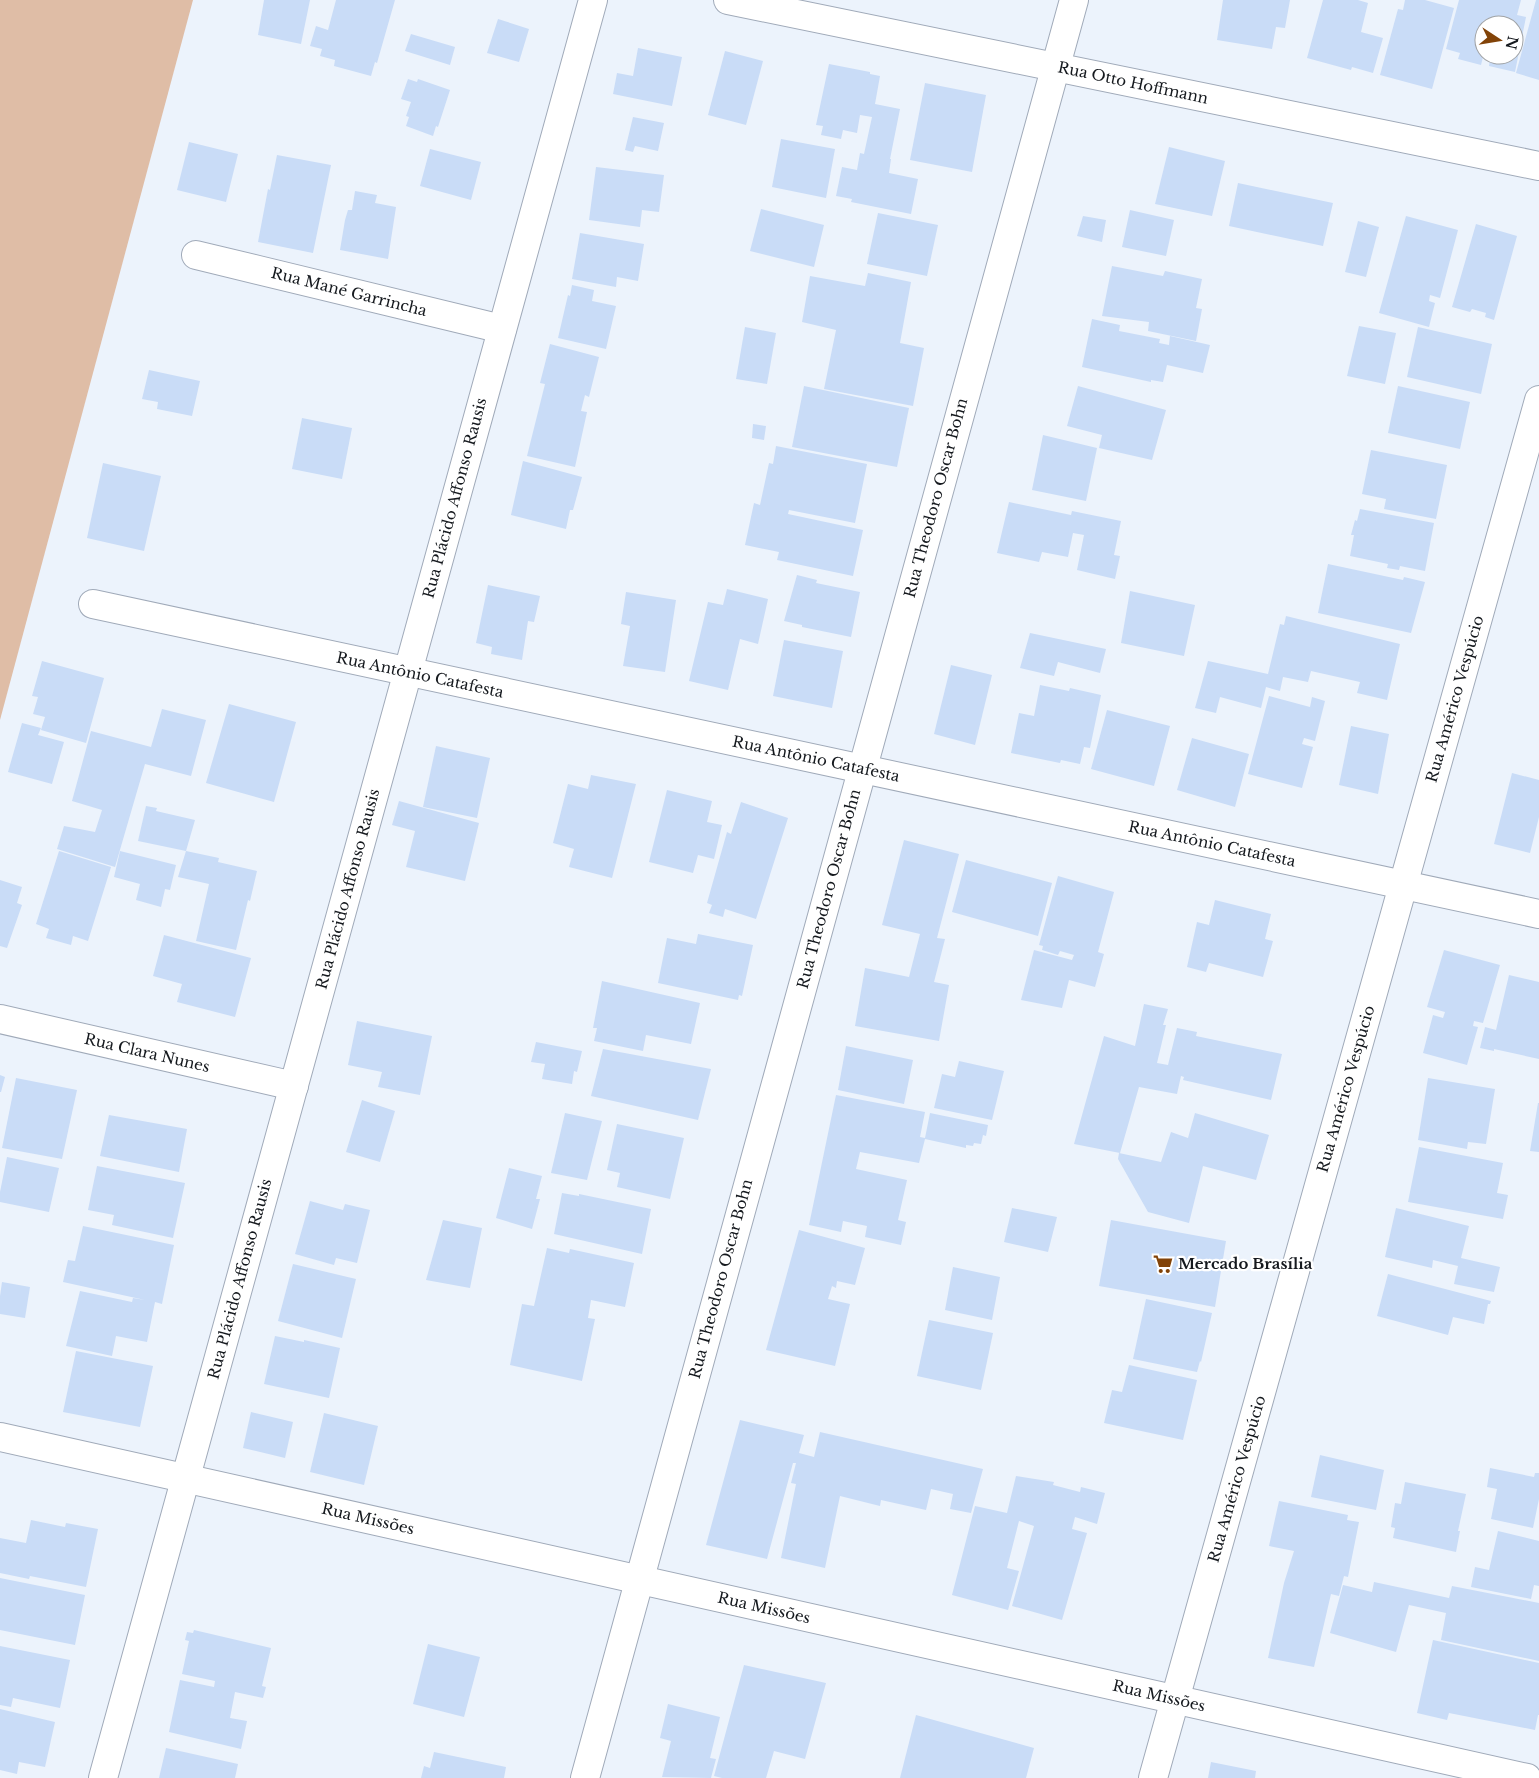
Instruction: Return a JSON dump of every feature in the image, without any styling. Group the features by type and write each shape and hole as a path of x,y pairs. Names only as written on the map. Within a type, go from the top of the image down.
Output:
{"street":[{"name":"Rua Plácido Affonso Rausis","path":"103,1778 593,0"},
{"name":"Rua Otto Hoffmann","path":"728,0 1539,166"},
{"name":"Rua Theodoro Oscar Bohn","path":"585,1778 1074,0"},
{"name":"Rua Mané Garrincha","path":"196,256 502,330"},
{"name":"Rua Américo Vespúcio","path":"1153,1778 1539,400"},
{"name":"Rua Antônio Catafesta","path":"93,604 1539,914"},
{"name":"Rua Clara Nunes","path":"0,1019 294,1086"},
{"name":"Rua Missões","path":"0,1437 1527,1778"}],"shaded area":[{"path":"0,0 193,0 0,720"}],"building":[{"path":"264,0 310,0 301,44 258,35"},
{"path":"336,0 395,0 377,63 375,62 371,76 334,66 335,60 320,56 322,49 310,46 316,26 328,30"},
{"path":"1223,0 1290,0 1285,28 1276,27 1272,49 1217,40"},
{"path":"1323,0 1358,0 1368,3 1361,32 1383,38 1373,73 1352,67 1351,70 1307,58"},
{"path":"1405,0 1425,0 1454,8 1432,89 1380,75 1398,9 1403,10"},
{"path":"1459,0 1521,0 1517,15 1474,15 1474,63 1458,59 1460,53 1446,49"},
{"path":"1536,0 1539,0 1539,80 1516,73 1518,65 1524,65 1524,44"},
{"path":"498,19 529,29 519,62 487,53"},
{"path":"411,34 455,47 450,65 405,51"},
{"path":"638,48 682,57 672,106 613,94 617,73 633,76"},
{"path":"725,51 763,61 746,125 708,115"},
{"path":"829,64 870,72 870,74 880,76 875,104 900,109 889,173 918,179 911,214 851,202 852,199 836,196 842,167 857,170 860,153 864,154 872,117 860,115 857,133 843,130 841,139 821,135 823,126 816,125"},
{"path":"1489,65 1516,65 1515,72"},
{"path":"408,79 417,82 418,79 450,90 438,127 436,126 433,136 406,126 409,117 406,116 411,102 401,99"},
{"path":"925,83 986,95 972,172 910,160"},
{"path":"633,117 664,123 658,151 635,146 633,152 625,150"},
{"path":"781,139 835,149 826,198 772,187"},
{"path":"189,142 238,154 226,202 177,190"},
{"path":"1169,147 1225,161 1212,216 1155,204"},
{"path":"430,149 481,162 471,200 420,186"},
{"path":"277,155 331,165 313,253 258,242 268,189 270,190"},
{"path":"596,167 664,175 659,212 642,210 640,227 589,220"},
{"path":"1238,183 1333,203 1323,246 1229,226"},
{"path":"355,191 377,195 375,203 396,207 388,259 340,250 345,220 348,210 352,210"},
{"path":"761,209 824,225 814,267 750,251"},
{"path":"1130,210 1174,220 1166,256 1122,247"},
{"path":"878,213 938,225 927,276 867,264"},
{"path":"1083,216 1106,220 1102,242 1077,236"},
{"path":"1406,216 1458,230 1440,298 1430,295 1429,301 1435,303 1429,327 1379,313"},
{"path":"1358,221 1379,227 1366,277 1345,272"},
{"path":"1476,224 1517,236 1494,320 1485,317 1486,313 1472,309 1470,312 1452,307"},
{"path":"580,233 644,244 638,281 617,277 616,287 572,279"},
{"path":"1112,266 1163,276 1165,271 1202,279 1196,308 1202,309 1196,341 1148,331 1149,322 1102,316"},
{"path":"868,273 911,282 900,343 924,348 913,406 824,389 836,330 802,322 810,276 865,286"},
{"path":"572,285 594,290 592,301 616,306 606,349 558,338"},
{"path":"1092,319 1120,325 1119,331 1160,339 1159,343 1169,345 1170,336 1210,345 1203,373 1167,365 1163,382 1151,380 1151,382 1082,367"},
{"path":"1359,326 1396,333 1385,384 1347,376"},
{"path":"745,327 776,333 767,384 736,379"},
{"path":"1418,327 1492,344 1481,394 1407,377"},
{"path":"550,344 599,357 589,397 585,395 581,411 587,412 575,467 527,456 545,384 540,383"},
{"path":"149,370 200,381 192,416 157,409 158,402 142,399"},
{"path":"804,386 909,408 897,467 792,447"},
{"path":"1078,386 1166,410 1152,460 1099,448 1102,435 1067,426"},
{"path":"1398,386 1470,402 1460,449 1388,433"},
{"path":"302,418 352,428 342,479 292,469"},
{"path":"753,424 766,426 764,440 752,438"},
{"path":"1043,435 1097,448 1086,501 1032,490"},
{"path":"776,446 867,464 855,523 789,510 788,514 863,530 853,576 777,560 779,552 745,545 754,503 760,505 769,463 773,464"},
{"path":"1371,450 1447,465 1436,519 1384,509 1386,499 1362,494"},
{"path":"523,461 582,477 573,510 570,510 566,529 511,515"},
{"path":"103,463 161,476 144,551 87,538"},
{"path":"1009,502 1071,515 1072,511 1121,521 1114,555 1120,556 1115,579 1077,570 1084,535 1073,533 1068,557 1042,552 1039,562 997,553"},
{"path":"1360,509 1434,523 1425,571 1400,566 1399,570 1387,568 1388,564 1350,556 1354,535 1351,535"},
{"path":"1328,564 1403,580 1404,577 1425,582 1411,633 1318,613"},
{"path":"797,575 817,580 816,583 860,592 851,637 802,627 802,625 784,621"},
{"path":"488,585 540,596 534,622 528,621 522,660 491,654 492,647 476,643"},
{"path":"727,589 768,599 758,644 740,639 728,690 689,681 708,602 723,605"},
{"path":"1130,591 1195,605 1184,656 1121,643"},
{"path":"626,592 676,600 665,672 623,666 630,626 621,624"},
{"path":"1286,616 1400,644 1387,700 1357,693 1360,682 1311,671 1308,682 1283,677 1280,691 1266,687 1261,708 1220,697 1216,713 1195,708 1208,661 1268,674 1280,624 1284,625"},
{"path":"1030,633 1106,649 1100,673 1058,662 1054,676 1020,668"},
{"path":"784,640 843,651 832,708 773,696"},
{"path":"42,661 104,678 86,743 41,730 45,717 33,714 38,697 32,696"},
{"path":"951,665 992,675 975,745 934,734"},
{"path":"1040,685 1069,691 1070,688 1101,695 1090,748 1084,747 1080,764 1061,760 1060,763 1011,753 1019,713 1034,716"},
{"path":"1269,696 1310,707 1312,697 1325,701 1315,741 1304,738 1302,744 1313,747 1302,788 1248,774"},
{"path":"229,704 296,722 274,802 206,783"},
{"path":"162,709 206,720 191,776 145,764 115,867 57,849 64,826 95,832 102,810 72,801 91,731 151,747"},
{"path":"1107,710 1170,726 1154,786 1091,769"},
{"path":"22,723 41,728 38,735 64,742 52,784 8,772"},
{"path":"1351,726 1389,734 1378,794 1339,785"},
{"path":"1192,738 1249,754 1235,807 1177,790"},
{"path":"436,746 490,758 477,818 423,807"},
{"path":"1512,773 1539,780 1539,817 1530,853 1494,844"},
{"path":"591,775 636,784 612,878 569,867 574,849 553,843 568,784 588,789"},
{"path":"667,790 712,801 707,822 722,825 714,859 698,855 693,873 649,862"},
{"path":"399,801 479,823 465,881 406,867 415,831 392,825"},
{"path":"741,802 788,818 756,919 725,909 723,917 709,913 712,905 707,903 727,832 731,834"},
{"path":"146,806 157,808 156,811 195,820 186,851 138,841"},
{"path":"904,840 959,854 937,938 945,939 934,982 949,985 939,1041 855,1026 865,968 909,977 920,934 882,925"},
{"path":"59,851 111,867 88,941 73,936 71,945 46,938 49,929 36,924"},
{"path":"120,851 176,865 170,890 165,889 161,907 136,900 140,884 114,877"},
{"path":"186,851 219,858 218,862 257,871 236,950 196,941 209,884 178,877"},
{"path":"966,860 1052,883 1038,936 952,912"},
{"path":"1058,876 1114,892 1098,952 1104,954 1095,987 1069,980 1062,1008 1021,1000 1034,950 1072,960 1074,955 1060,951 1058,955 1042,950 1043,946 1039,945"},
{"path":"0,880 22,887 17,903 22,905 7,948 0,946"},
{"path":"1215,900 1271,914 1265,939 1273,941 1263,977 1209,963 1206,972 1187,967 1197,922 1209,925"},
{"path":"698,934 753,945 742,996 739,995 738,1000 658,983 667,938 696,944"},
{"path":"164,935 251,958 235,1017 177,1002 182,984 153,976"},
{"path":"1444,950 1500,965 1483,1023 1474,1021 1473,1026 1478,1027 1467,1065 1423,1053 1433,1015 1443,1018 1445,1012 1427,1007"},
{"path":"1509,975 1539,982 1539,1059 1494,1049 1494,1051 1480,1048 1485,1027 1496,1030"},
{"path":"602,981 700,1003 691,1044 646,1035 643,1051 594,1041 597,1028 593,1028"},
{"path":"1144,1004 1168,1009 1163,1025 1166,1025 1157,1063 1168,1065 1177,1028 1197,1032 1196,1036 1282,1054 1271,1100 1183,1080 1184,1077 1181,1076 1177,1094 1139,1087 1120,1153 1074,1144 1104,1036 1135,1046"},
{"path":"357,1021 432,1036 420,1095 378,1087 382,1072 348,1065"},
{"path":"536,1042 582,1051 577,1072 574,1071 572,1084 542,1079 545,1064 531,1062"},
{"path":"846,1046 913,1060 904,1104 838,1090"},
{"path":"603,1049 711,1069 698,1120 591,1096"},
{"path":"959,1061 1004,1071 992,1120 934,1108 942,1074 955,1077"},
{"path":"0,1075 5,1077 1,1092 0,1092"},
{"path":"16,1078 77,1090 62,1159 2,1148"},
{"path":"1428,1078 1495,1089 1486,1144 1468,1142 1467,1149 1418,1140"},
{"path":"836,1095 925,1112 920,1137 925,1138 930,1113 988,1125 986,1136 983,1135 981,1144 966,1145 966,1148 925,1139 919,1163 860,1152 856,1169 907,1180 898,1220 906,1222 901,1245 865,1237 867,1226 843,1221 841,1232 809,1225"},
{"path":"362,1100 395,1111 380,1162 346,1152"},
{"path":"1539,1103 1539,1152 1530,1151"},
{"path":"565,1113 602,1121 587,1180 551,1173"},
{"path":"1195,1113 1269,1135 1256,1180 1203,1166 1189,1223 1148,1212 1118,1159 1119,1153 1161,1162 1171,1132 1188,1138"},
{"path":"109,1115 187,1129 179,1172 100,1156"},
{"path":"617,1124 684,1138 670,1199 617,1187 620,1173 607,1170"},
{"path":"1419,1147 1503,1163 1497,1193 1508,1195 1503,1219 1408,1202"},
{"path":"7,1157 59,1168 49,1212 0,1202 0,1192"},
{"path":"97,1166 185,1183 173,1238 112,1225 114,1215 88,1210"},
{"path":"509,1168 542,1176 536,1199 540,1199 532,1229 496,1218"},
{"path":"562,1193 579,1196 579,1194 651,1209 642,1254 554,1234"},
{"path":"310,1201 343,1210 345,1204 370,1210 357,1263 336,1258 334,1265 295,1254"},
{"path":"1012,1208 1057,1217 1048,1252 1004,1242"},
{"path":"1396,1208 1469,1226 1461,1258 1500,1267 1494,1292 1454,1284 1458,1266 1433,1260 1432,1268 1385,1257"},
{"path":"443,1220 482,1228 470,1288 426,1280"},
{"name":"Mercado Brasília","path":"1111,1220 1226,1241 1215,1307 1099,1286"},
{"path":"83,1226 174,1245 162,1304 155,1302 147,1342 116,1336 112,1356 66,1346 80,1291 132,1302 133,1298 145,1300 63,1282 68,1260 75,1261"},
{"path":"799,1230 865,1248 855,1285 837,1281 836,1288 832,1286 828,1299 850,1304 835,1366 766,1350"},
{"path":"547,1248 569,1253 570,1249 634,1263 625,1307 591,1300 588,1318 595,1319 582,1381 510,1365 522,1304 534,1306"},
{"path":"293,1264 356,1279 342,1338 278,1321"},
{"path":"953,1267 1000,1277 992,1320 945,1310"},
{"path":"1388,1274 1491,1301 1488,1304 1484,1324 1453,1317 1448,1335 1377,1316"},
{"path":"2,1282 30,1287 25,1318 0,1314"},
{"path":"1146,1299 1212,1313 1197,1372 1133,1359"},
{"path":"929,1320 993,1333 981,1390 917,1376"},
{"path":"275,1336 340,1348 329,1398 264,1384"},
{"path":"76,1351 153,1366 140,1427 63,1412"},
{"path":"1129,1365 1197,1380 1183,1440 1104,1423 1112,1390 1122,1392"},
{"path":"251,1412 293,1422 285,1458 243,1448"},
{"path":"324,1413 378,1426 364,1485 310,1472"},
{"path":"740,1420 804,1435 799,1453 814,1457 820,1432 983,1469 971,1513 950,1509 953,1494 931,1489 926,1510 881,1500 880,1506 840,1496 825,1568 781,1558 796,1484 791,1483 796,1463 793,1463 767,1559 706,1545"},
{"path":"1320,1455 1384,1470 1376,1510 1311,1497"},
{"path":"1490,1468 1534,1477 1535,1473 1539,1473 1539,1499 1533,1528 1491,1519 1497,1489 1487,1487"},
{"path":"1016,1476 1054,1482 1053,1485 1080,1492 1081,1487 1105,1493 1097,1524 1075,1517 1072,1529 1087,1533 1062,1620 1012,1606 1034,1526 1019,1521 1007,1568 1019,1571 1008,1610 952,1595 975,1506 1007,1513"},
{"path":"1405,1482 1466,1494 1458,1531 1460,1531 1456,1552 1393,1538 1395,1528 1391,1527 1395,1503 1401,1504"},
{"path":"1279,1501 1348,1515 1347,1520 1359,1522 1348,1577 1344,1576 1339,1596 1331,1594 1314,1667 1268,1658 1284,1583 1294,1551 1269,1546"},
{"path":"31,1520 65,1527 66,1523 98,1529 86,1587 30,1576 29,1579 0,1573 0,1538 26,1543"},
{"path":"1498,1531 1539,1541 1539,1586 1534,1585 1531,1599 1471,1587 1475,1567 1489,1570"},
{"path":"0,1578 85,1595 75,1645 0,1630"},
{"path":"1374,1582 1449,1598 1452,1586 1539,1603 1539,1661 1441,1640 1446,1613 1409,1605 1396,1652 1330,1633 1343,1585 1372,1592"},
{"path":"194,1630 271,1648 262,1686 266,1687 263,1698 235,1692 230,1718 247,1721 241,1749 169,1732 180,1680 214,1687 215,1681 182,1674 189,1641 185,1640 187,1632 193,1633"},
{"path":"1433,1640 1539,1663 1539,1715 1535,1730 1449,1713 1447,1720 1417,1713"},
{"path":"428,1644 480,1657 464,1717 413,1704"},
{"path":"0,1646 70,1660 60,1708 13,1698 11,1707 0,1705"},
{"path":"744,1665 826,1683 805,1759 774,1751 766,1778 722,1778 714,1776"},
{"path":"668,1704 720,1717 710,1758 716,1759 711,1778 662,1777 671,1741 660,1738"},
{"path":"0,1709 55,1722 45,1767 19,1762 17,1774 0,1770"},
{"path":"916,1715 1034,1748 1026,1778 900,1778"},
{"path":"166,1748 238,1764 235,1778 159,1778"},
{"path":"434,1752 506,1767 504,1778 421,1778 424,1766 430,1768"},
{"path":"1211,1762 1256,1771 1255,1778 1208,1778"}],"place":[{"name":"Mercado Brasília","path":"1163,1264"}]}
